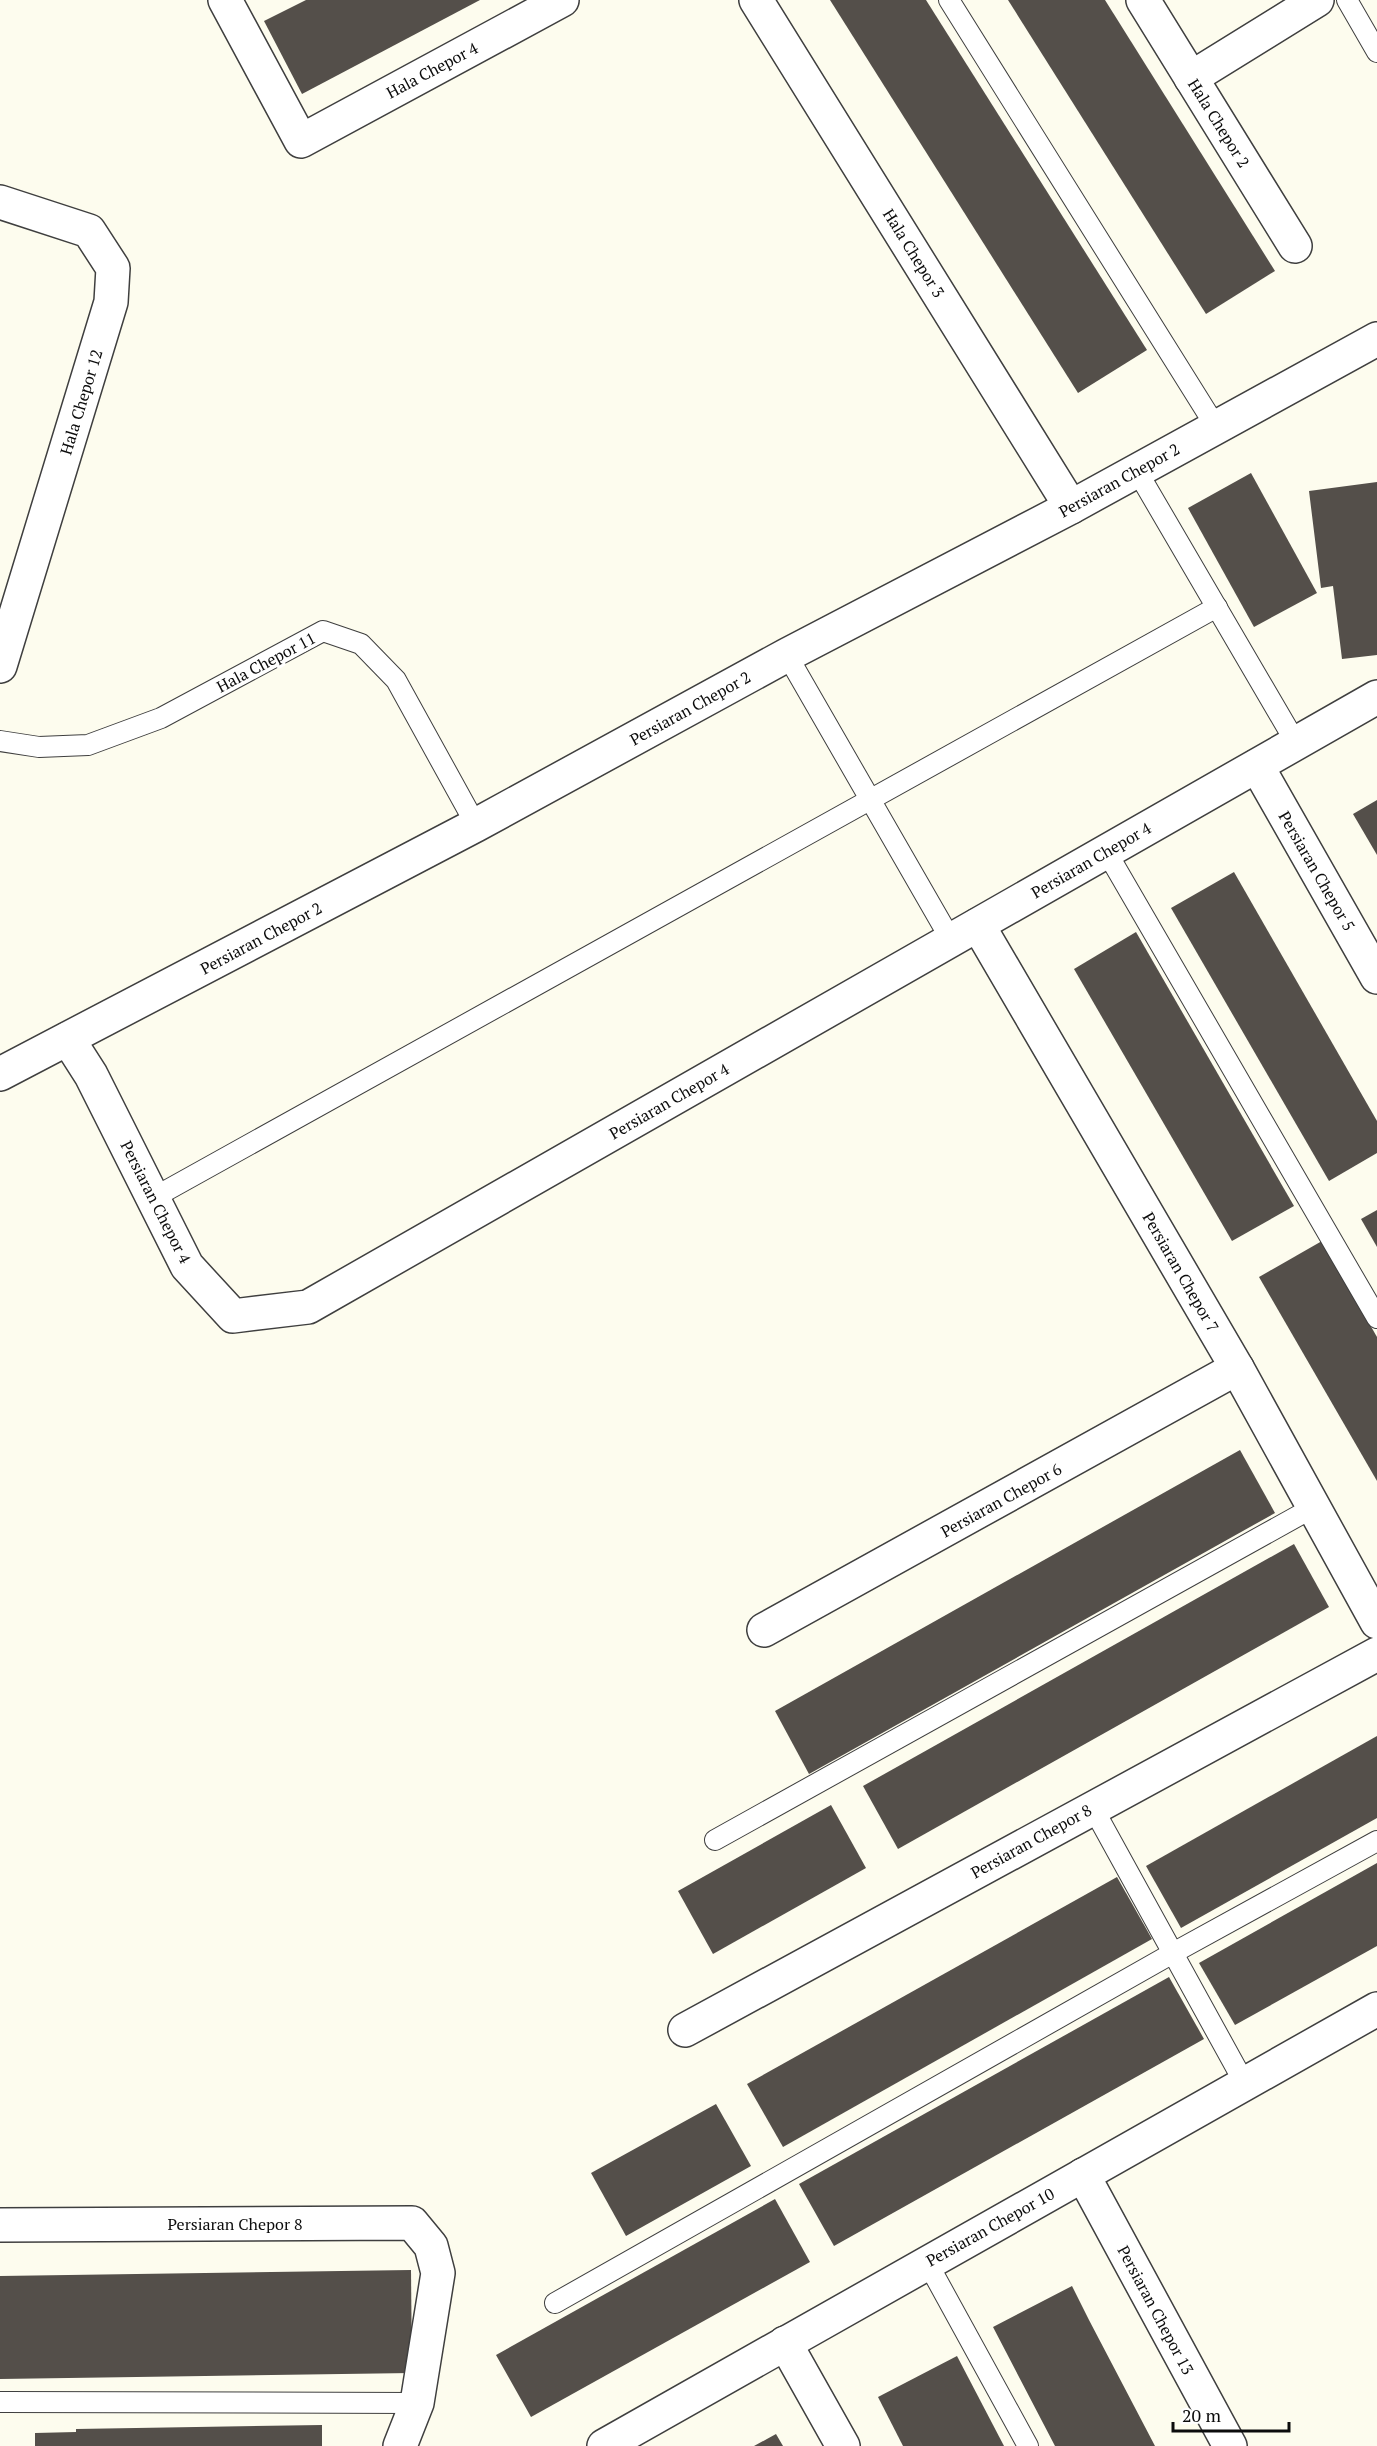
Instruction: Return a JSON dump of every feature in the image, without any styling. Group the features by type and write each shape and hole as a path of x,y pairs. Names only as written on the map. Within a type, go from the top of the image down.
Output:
{"street":[{"name":"Hala Chepor 4","path":"225,0 301,141 562,0"},
{"name":"Hala Chepor 3","path":"756,0 1071,507"},
{"name":"Hala Chepor 2","path":"1143,0 1295,246"},
{"path":"1191,78 1317,0"},
{"name":"Hala Chepor 12","path":"0,202 89,231 113,268 111,302 0,666"},
{"name":"Persiaran Chepor 2","path":"0,1074 476,825 787,655 1071,507 1377,339"},
{"name":"Persiaran Chepor 4","path":"68,1039 91,1075 187,1266 233,1316 308,1307 1377,697"},
{"name":"Persiaran Chepor 5","path":"1257,766 1377,977"},
{"name":"Persiaran Chepor 7","path":"965,932 1237,1368 1377,1622"},
{"name":"Persiaran Chepor 6","path":"764,1630 954,1527 1237,1368"},
{"name":"Persiaran Chepor 8","path":"685,2030 1377,1654"},
{"name":"Persiaran Chepor 10","path":"624,2441 785,2343 1377,2009"},
{"name":"Persiaran Chepor 13","path":"1083,2175 1230,2446"},
{"name":"Persiaran Chepor 8","path":"0,2225 411,2223 431,2246 438,2273 417,2403"},
{"path":"785,2343 843,2446"},
{"path":"400,2446 417,2403"}],"lane":[{"path":"949,0 1215,427"},
{"path":"1347,0 1377,52"},
{"path":"1137,471 1296,743"},
{"path":"153,1198 1217,607"},
{"name":"Hala Chepor 11","path":"0,741 39,747 88,745 161,718 323,631 362,644 396,680 476,825"},
{"path":"787,655 870,800 965,932"},
{"path":"1106,851 1377,1318"},
{"path":"715,1840 1314,1508"},
{"path":"1093,1808 1245,2084"},
{"path":"555,2303 1173,1953 1377,1841"},
{"path":"927,2262 1028,2446"},
{"path":"0,2402 417,2403"}],"building":[{"path":"306,0 480,0 302,94 264,21"},
{"path":"830,0 926,0 1147,350 1078,393"},
{"path":"1008,0 1105,0 1275,271 1206,314"},
{"path":"1251,473 1317,593 1254,627 1188,508"},
{"path":"1377,482 1377,655 1342,659 1333,586 1321,588 1309,491"},
{"path":"1377,800 1377,855 1353,814"},
{"path":"1234,872 1377,1121 1377,1153 1329,1181 1171,908"},
{"path":"1136,932 1294,1206 1232,1241 1074,969"},
{"path":"1377,1210 1377,1247 1361,1219"},
{"path":"1322,1241 1377,1337 1377,1481 1259,1277"},
{"path":"1240,1450 1275,1513 809,1774 775,1711"},
{"path":"1294,1544 1329,1607 898,1849 863,1786"},
{"path":"1377,1736 1377,1818 1181,1928 1146,1866"},
{"path":"831,1805 866,1868 713,1954 678,1891"},
{"path":"1377,1863 1377,1946 1235,2025 1199,1963"},
{"path":"1117,1877 1152,1939 783,2147 747,2084"},
{"path":"1169,1977 1204,2039 834,2246 799,2184"},
{"path":"716,2104 751,2166 626,2236 591,2173"},
{"path":"775,2199 810,2262 531,2417 496,2355"},
{"path":"411,2270 412,2373 0,2379 0,2276"},
{"path":"1072,2286 1155,2446 1055,2446 993,2327"},
{"path":"957,2356 1004,2446 903,2446 878,2397"},
{"path":"322,2425 322,2446 35,2446 35,2433 76,2432 76,2429"},
{"path":"776,2434 783,2446 754,2446"}]}
